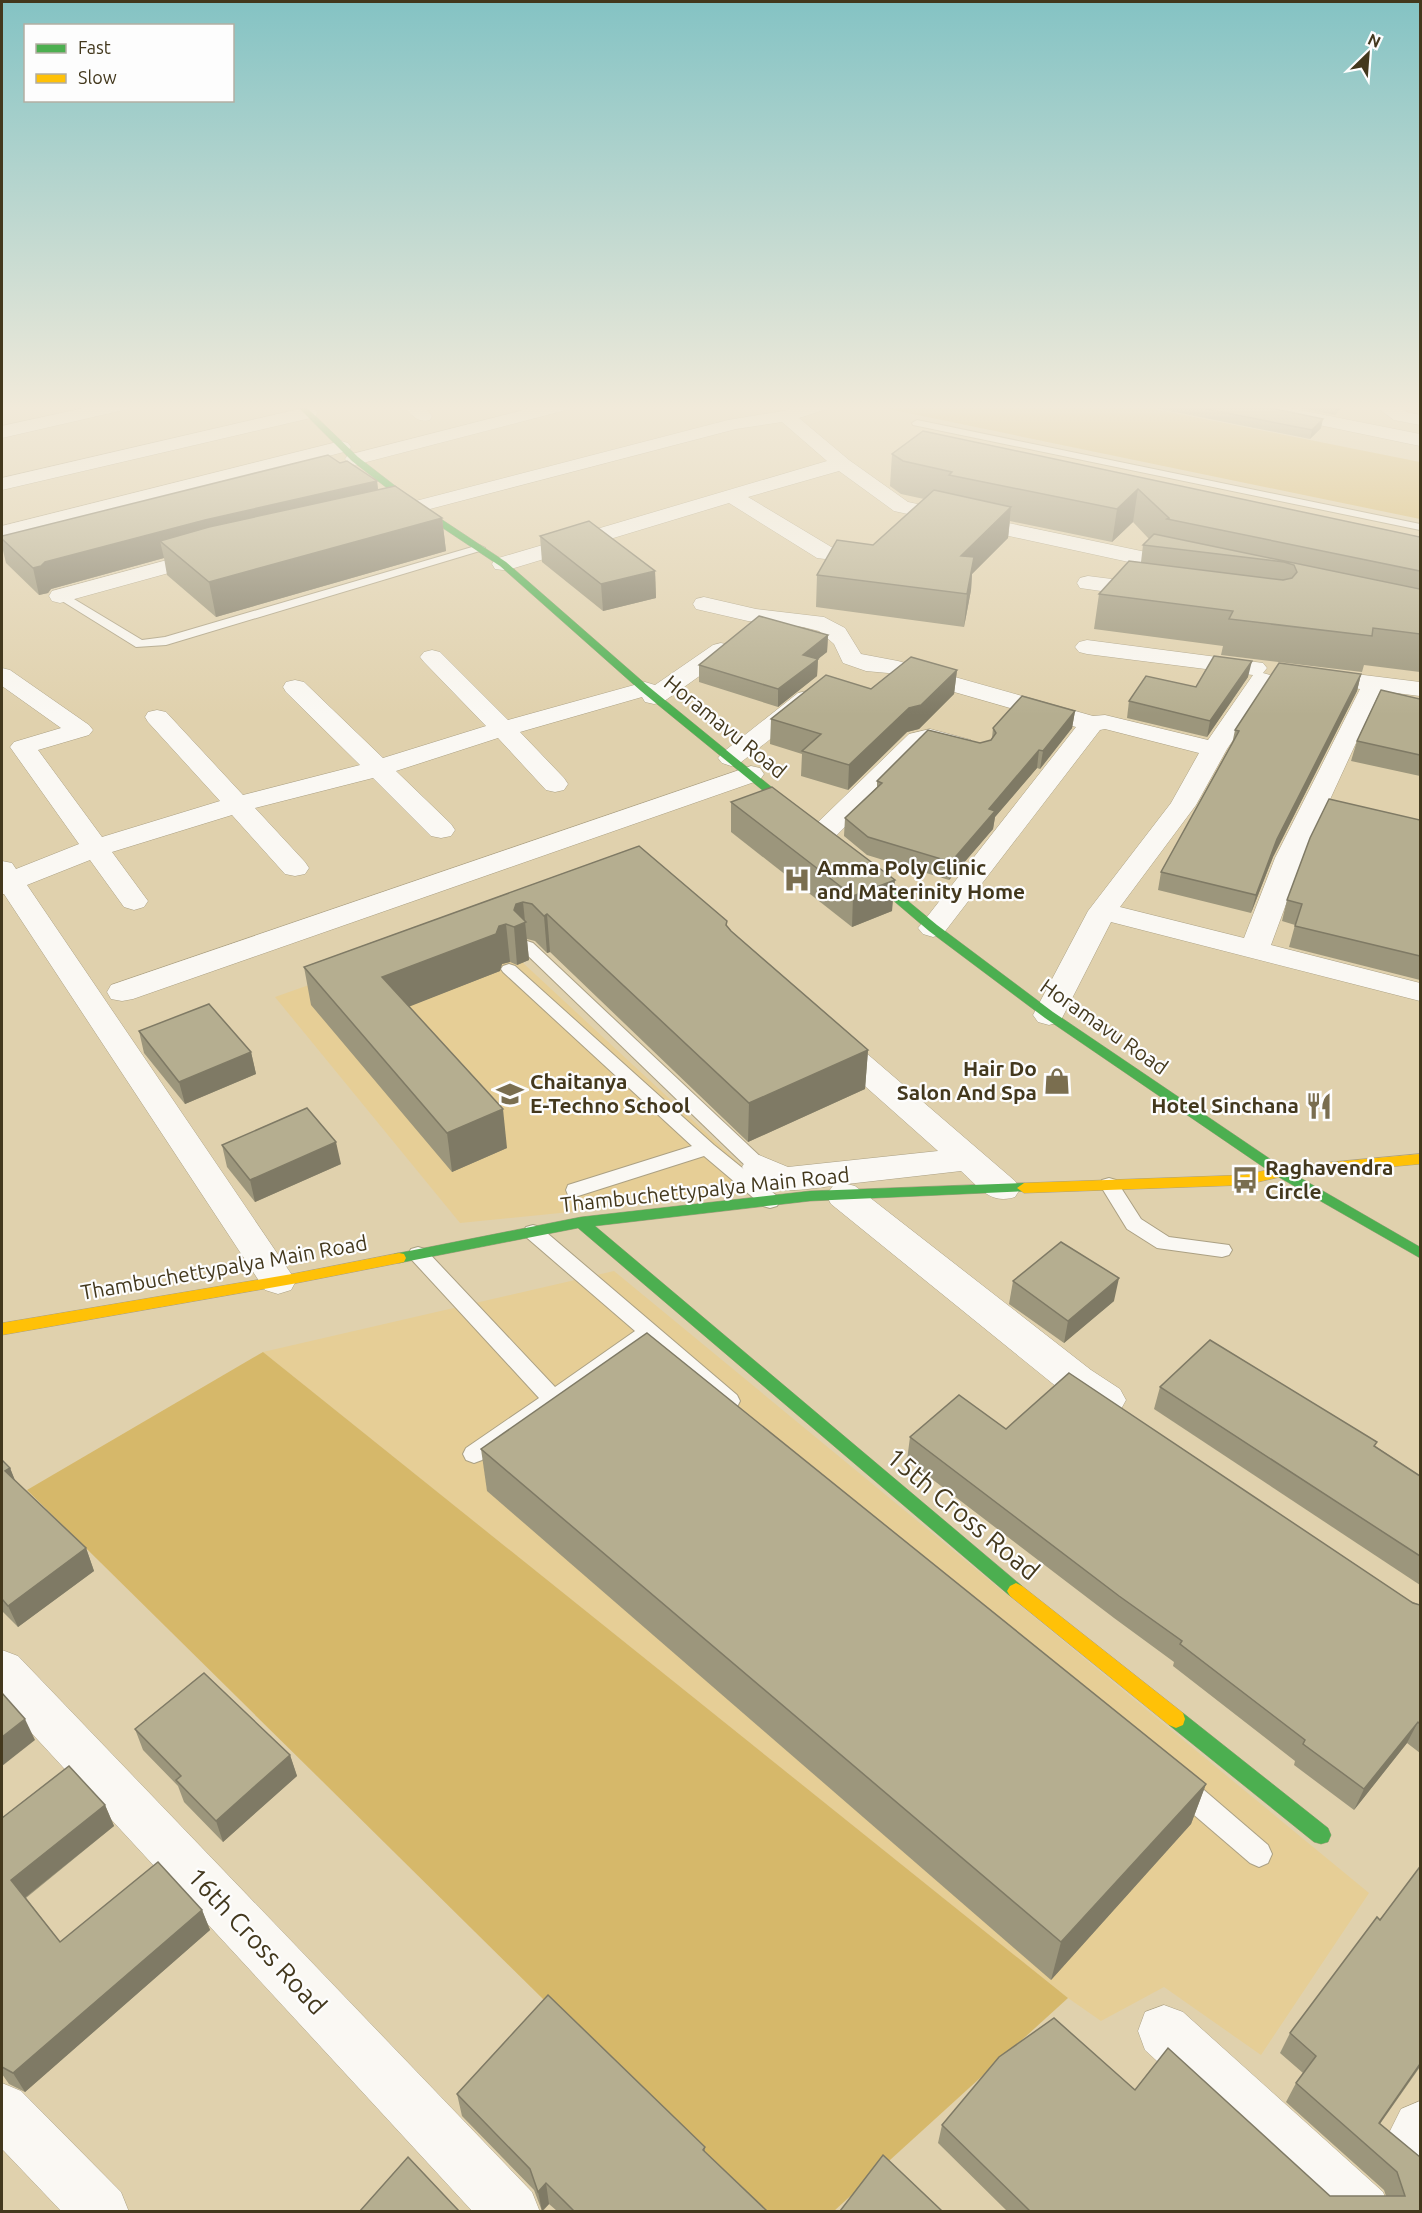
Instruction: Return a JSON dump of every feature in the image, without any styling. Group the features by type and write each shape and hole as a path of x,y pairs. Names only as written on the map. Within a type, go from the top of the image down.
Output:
{"street":[{"path":"2,532 106,508"},
{"path":"360,520 411,508"},
{"name":"Horamavu Road","path":"419,508 503,564 650,693 826,838"},
{"path":"503,564 687,508"},
{"path":"753,508 825,553"},
{"path":"907,508 1201,570"},
{"path":"60,596 233,549"},
{"path":"1088,583 1171,593"},
{"path":"704,604 762,617 801,618 833,629 847,645 851,658 866,664 890,666 1092,724 1105,722 1214,749"},
{"path":"1087,647 1279,675 1420,689"},
{"path":"278,1281 4,879 95,848 236,805 379,768 502,729 650,693 721,650"},
{"path":"432,657 555,784"},
{"path":"2,675 80,730 23,747 134,901"},
{"path":"1049,1015 1102,911 1183,805 1214,749 1279,675"},
{"path":"122,992 741,766 827,682"},
{"path":"295,687 441,830"},
{"path":"1255,948 1289,858 1369,693"},
{"path":"157,717 295,868"},
{"path":"933,928 1092,724"},
{"path":"826,838 918,739 930,737 979,750"},
{"name":"Horamavu Road","path":"848,856 933,928 1049,1015 1280,1172 1420,1253"},
{"path":"1102,911 1255,948 1420,992"},
{"path":"806,1017 1003,1189"},
{"path":"759,1167 775,1178 789,1179 968,1159"},
{"name":"Thambuchettypalya Main Road","path":"2,1329 278,1281 581,1222 843,1195 1245,1180 1280,1172 1420,1159"},
{"path":"843,1195 1077,1381 1136,1420"},
{"name":"15th Cross Road","path":"581,1222 1026,1599 1321,1835"},
{"name":"16th Cross Road","path":"2,1670 512,2211"},
{"path":"1164,2031 1363,2211"},
{"path":"2,2110 101,2211"}],"lane":[{"path":"1329,508 1420,527"},
{"path":"60,596 140,644 166,641 479,548"},
{"path":"527,946 759,1167"},
{"path":"509,969 707,1149 770,1201"},
{"path":"575,1190 688,1153 707,1149"},
{"path":"1109,1185 1134,1224 1164,1243 1222,1250"},
{"path":"532,1232 749,1418"},
{"path":"418,1254 553,1399"},
{"path":"474,1454 649,1332"},
{"path":"1168,1776 1259,1854"}],"shaded area":[{"path":"1368,508 1420,508 1420,519"},
{"name":"Chaitanya E-Techno School","path":"481,924 770,1192 460,1223 275,997"},
{"path":"614,1271 1369,1893 1261,2055 1164,1987 1101,2021 1068,1998 263,1352"},
{"path":"263,1352 1068,1998 834,2211 758,2211 27,1490"}],"building":[{"path":"114,508 257,508 45,562 33,568 2,539 2,536"},
{"path":"294,508 428,508 442,518 209,582 160,541 209,527"},
{"path":"914,508 1010,508 961,556 974,557 967,594 817,575 837,540 873,545"},
{"path":"1159,508 1285,508 1420,537 1420,571 1167,519 1169,518"},
{"path":"589,521 655,571 601,584 540,536"},
{"path":"1154,534 1420,589 1420,634 1373,628 1372,636 1229,619 1233,611 1099,594 1129,561 1283,580 1292,578 1297,572 1294,565 1284,562 1143,545"},
{"path":"759,616 828,635 803,655 818,659 778,689 699,665"},
{"path":"1214,656 1252,661 1210,721 1129,701 1146,676 1196,687"},
{"path":"911,657 957,670 921,705 909,708 849,765 802,751 821,734 771,719 826,675 871,689"},
{"path":"1279,663 1361,674 1277,839 1256,895 1161,872 1239,731 1235,730"},
{"path":"1381,690 1420,699 1420,755 1357,741"},
{"path":"1022,696 1075,711 1043,751 1039,750 989,809 995,811 951,862 868,837 845,818 882,783 877,781 928,730 980,743 991,740 996,733 993,728"},
{"path":"772,787 895,880 853,896 731,802"},
{"path":"1329,799 1420,820 1420,956 1295,926 1302,904 1287,900 1310,838"},
{"path":"639,846 727,921 726,925 731,931 868,1050 749,1103 547,914 544,916 532,904 523,902 516,904 514,910 526,922 514,927 506,924 499,926 496,934 382,977 503,1109 447,1133 304,967"},
{"path":"209,1004 251,1052 179,1082 139,1031"},
{"path":"307,1108 336,1142 250,1180 222,1145"},
{"path":"1061,1242 1119,1278 1068,1321 1013,1281"},
{"path":"647,1333 1206,1784 1061,1942 481,1449"},
{"path":"1210,1340 1377,1442 1374,1446 1420,1476 1420,1556 1160,1387"},
{"path":"1069,1373 1413,1603 1420,1605 1420,1724 1418,1722 1364,1789 1303,1744 1305,1740 1180,1644 1182,1641 910,1437 959,1395 1006,1429"},
{"path":"2,1460 10,1468 5,1471 86,1548 8,1606 2,1599"},
{"path":"204,1673 290,1755 216,1821 176,1780 181,1776 135,1729"},
{"path":"2,1693 25,1719 2,1737"},
{"path":"69,1766 105,1805 11,1880 60,1942 158,1862 202,1910 13,2073 2,2067 2,1818"},
{"path":"1419,1868 1420,2064 1379,2123 1420,2157 1420,2211 1030,2211 942,2125 999,2057 1054,2018 1135,2090 1168,2048 1330,2196 1405,2196 1397,2172 1296,2083 1316,2056 1290,2033 1377,1917 1380,1920"},
{"path":"548,1995 705,2147 703,2150 767,2211 574,2211 546,2183 538,2192 530,2169 457,2094"},
{"path":"883,2155 942,2211 840,2211"},
{"path":"408,2157 459,2211 360,2211"}],"traffic: fast":[{"path":"419,508 503,564 645,689 803,818"},
{"path":"858,865 933,928 1049,1015 1280,1172 1420,1253"},
{"path":"399,1258 581,1222 810,1196 1024,1188"},
{"path":"581,1222 1016,1591"},
{"path":"1176,1719 1321,1835"}],"traffic: slow":[{"path":"1024,1188 1245,1180 1280,1172 1420,1159"},
{"path":"2,1329 292,1279 399,1258"},
{"path":"1016,1591 1176,1719"}],"place":[{"name":"Amma Poly Clinic and Materinity Home","path":"797,880"},
{"name":"Hair Do Salon And Spa","path":"1057,1081"},
{"name":"Chaitanya E-Techno School","path":"510,1094"},
{"name":"Hotel Sinchana","path":"1319,1106"},
{"name":"Raghavendra Circle","path":"1245,1180"}]}
